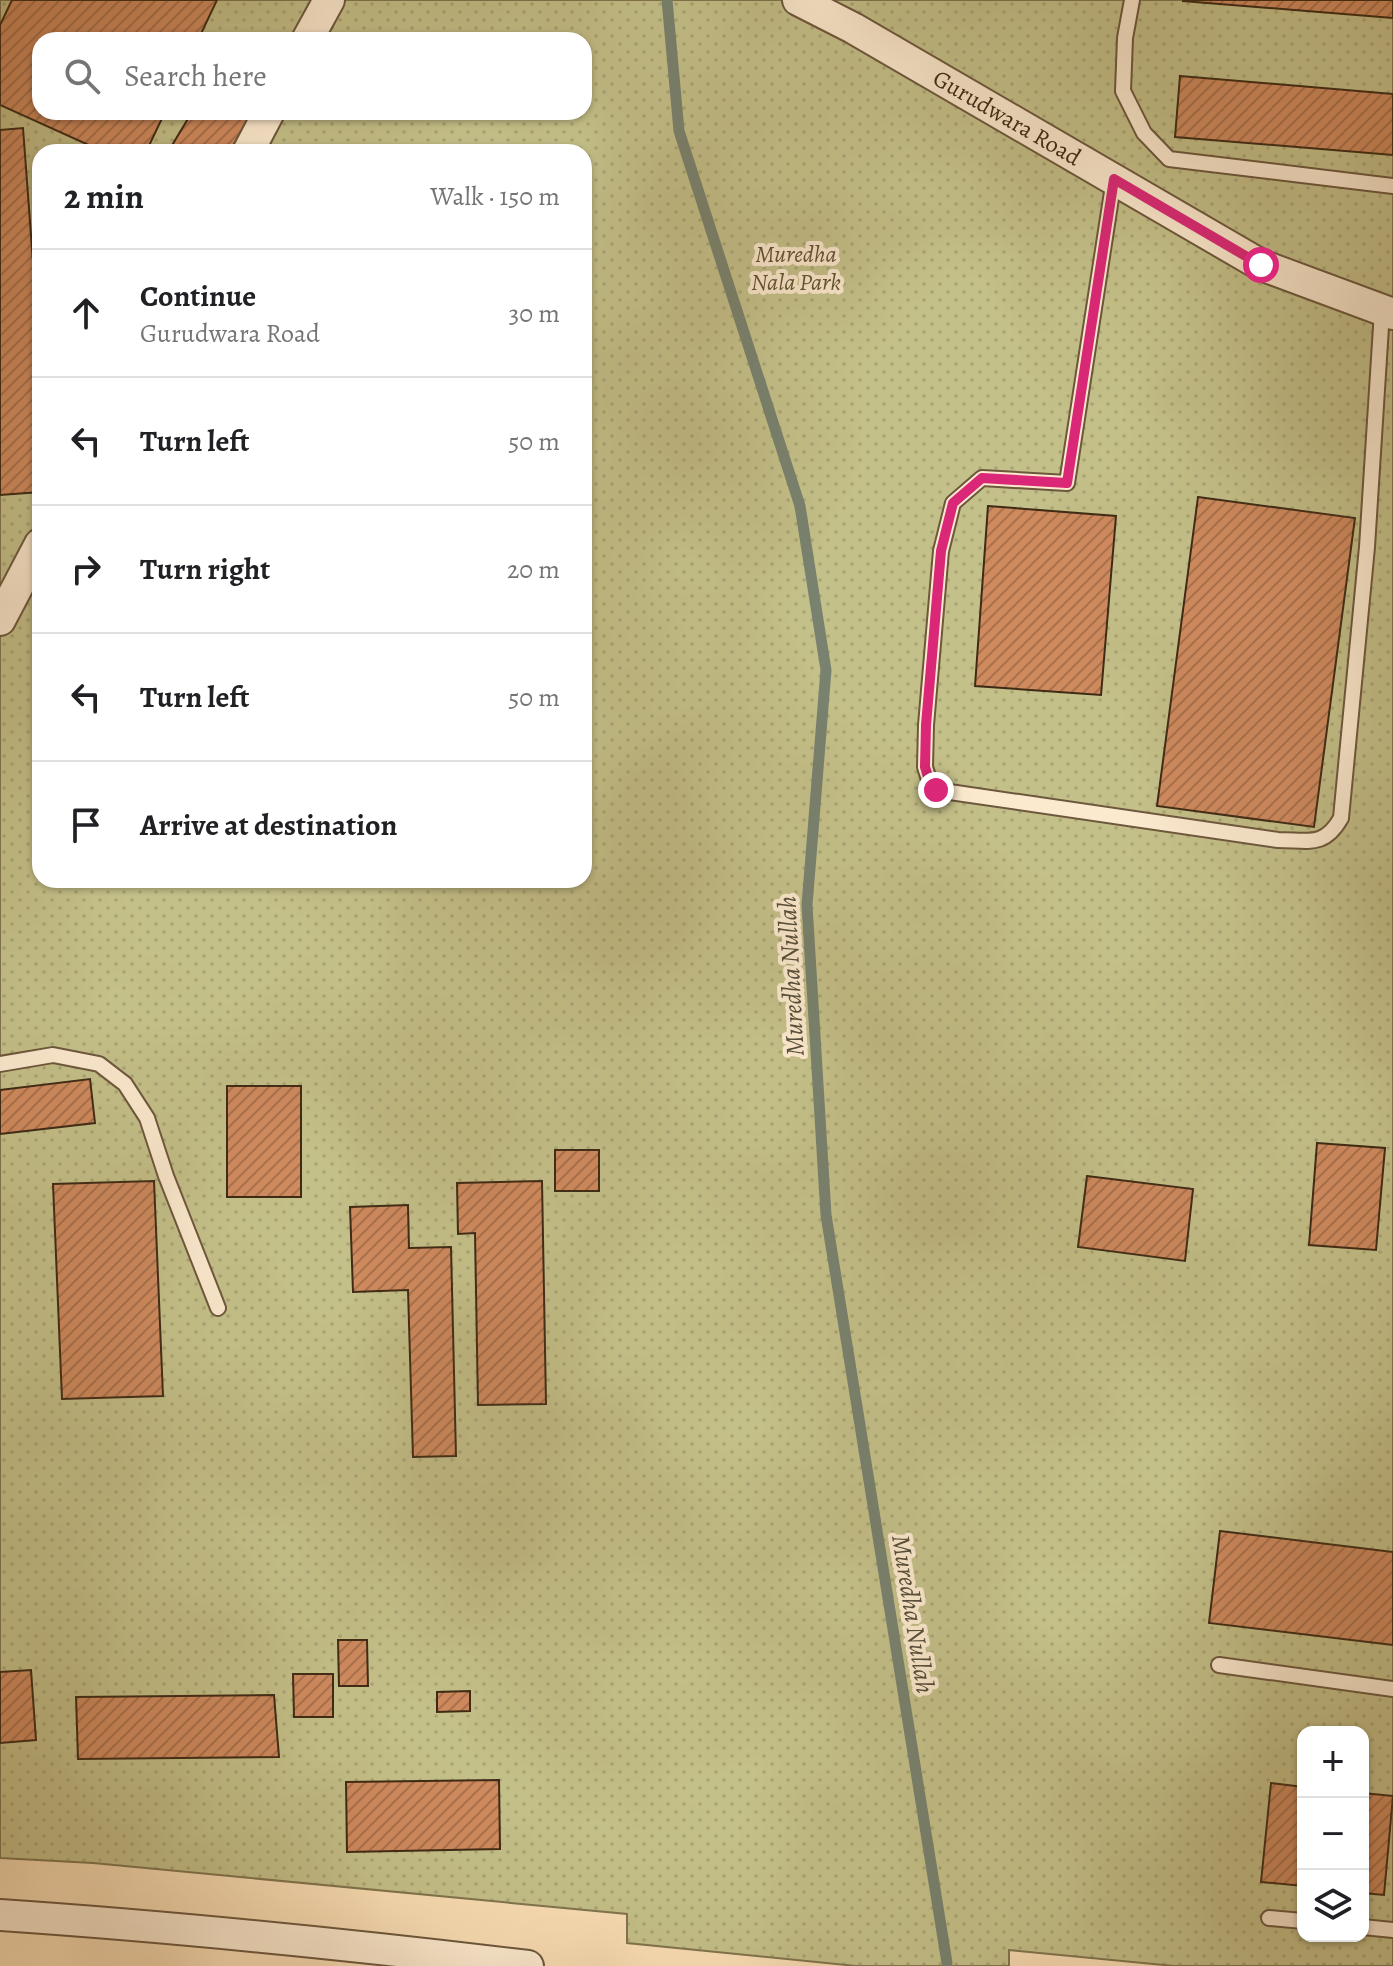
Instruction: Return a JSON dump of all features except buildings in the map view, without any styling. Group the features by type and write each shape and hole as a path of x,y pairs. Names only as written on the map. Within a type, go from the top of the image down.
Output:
{"street":[{"path":"311,32 329,0"},
{"name":"Gurudwara Road","path":"798,0 853,28 1261,265 1388,312"},
{"path":"252,144 265,120"},
{"path":"0,620 32,559"},
{"path":"0,1915 127,1924 406,1959 528,1966"}],"lane":[{"path":"1132,0 1125,38 1123,91 1144,133 1169,159 1393,186"},
{"path":"1114,179 1067,483 982,478 953,503 941,551 926,725 925,767 936,790 1278,840 1321,840 1334,830 1341,818 1388,312"},
{"path":"0,1064 53,1055 99,1064 125,1084 147,1118 166,1176 218,1308"},
{"path":"1219,1665 1393,1689"},
{"path":"1269,1918 1297,1920"},
{"path":"1369,1928 1393,1930"}],"green space":[{"name":"Muredha Nala Park","path":"0,0 1393,0 1393,1966 1174,1966 1009,1950 1009,1966 856,1966 627,1943 627,1914 93,1863 0,1858"}],"waterway":[{"name":"Muredha Nullah","path":"667,0 679,131 800,506 826,670 807,905 826,1215 947,1963"}],"route":[{"path":"936,790 925,767 926,725 941,551 953,503 982,478 1067,483 1114,179 1261,265"}]}
